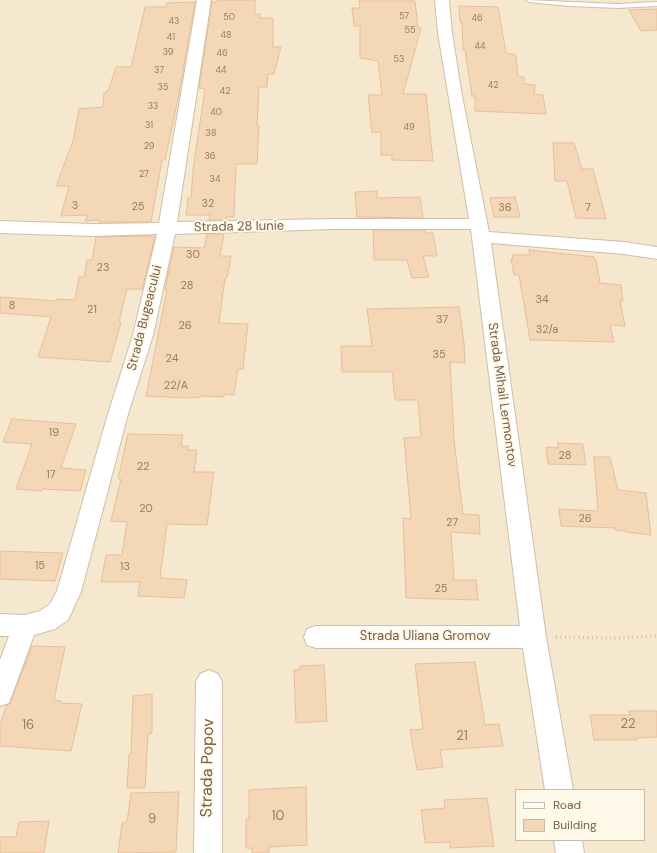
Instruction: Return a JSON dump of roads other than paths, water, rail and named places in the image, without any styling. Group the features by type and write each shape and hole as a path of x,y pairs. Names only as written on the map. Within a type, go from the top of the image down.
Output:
{"street":[{"name":"Strada Bugeacului","path":"0,694 35,624 59,612 69,592 118,414 143,335 167,228 204,0"},
{"name":"Strada Mihail Lermontov","path":"442,0 445,33 453,82 480,231 534,637 560,789"},
{"name":"Strada 28 Iunie","path":"0,227 95,230 340,224 480,231 657,253"},
{"path":"0,624 35,624"},
{"name":"Strada Uliana Gromov","path":"316,637 534,637"},
{"name":"Strada Popov","path":"208,853 209,682"},
{"path":"568,841 570,853"}],"lane":[{"path":"529,0 569,4 617,6 657,4"}]}
